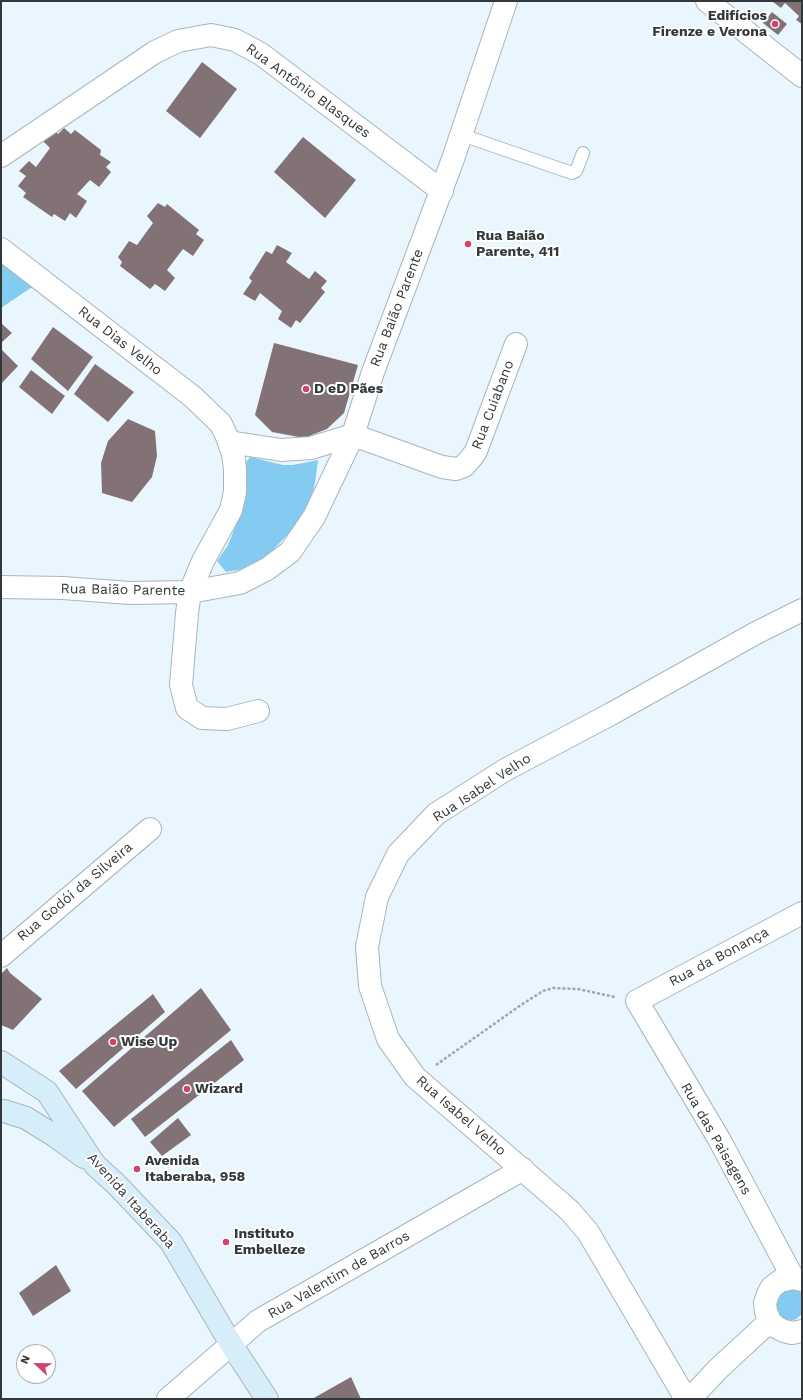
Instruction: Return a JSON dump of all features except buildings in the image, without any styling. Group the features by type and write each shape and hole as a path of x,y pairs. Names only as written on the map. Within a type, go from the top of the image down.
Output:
{"main road":[{"name":"Avenida Itaberaba","path":"1,1062 47,1092 95,1165 171,1242 231,1344 267,1399"},
{"path":"3,1110 22,1109 41,1099 47,1092"},
{"path":"3,1110 26,1118 55,1136 95,1165"}],"street":[{"name":"Rua Baião Parente","path":"1,586 63,588 130,593 190,592 240,583 267,569 290,552 314,517 353,434 373,372 462,135 506,1"},
{"path":"707,1 802,76"},
{"name":"Rua Antônio Blasques","path":"1,156 155,52 178,41 211,35 235,40 261,54 442,191"},
{"name":"Rua Dias Velho","path":"1,249 193,397 221,424 233,454 235,469 235,492 231,510 203,561 190,592 181,684 188,708 202,718 227,719 258,711"},
{"name":"Rua Cuiabano","path":"353,434 442,467 456,469 464,466 476,451 516,344"},
{"path":"229,442 281,450 311,448 353,434"},
{"name":"Rua Isabel Velho","path":"686,1399 588,1232 569,1210 415,1077 388,1039 370,986 367,947 377,897 398,854 436,814 505,770 611,714 756,633 802,610"},
{"name":"Rua Godói da Silveira","path":"1,956 150,829"},
{"name":"Rua da Bonança","path":"637,1001 802,913"},
{"name":"Rua das Paisagens","path":"637,1001 719,1140 797,1279"},
{"name":"Rua Valentim de Barros","path":"168,1399 258,1321 523,1169"},
{"path":"797,1279 780,1281 772,1287 765,1303 766,1312 770,1321 776,1327 784,1331 802,1331"},
{"path":"690,1399 718,1370 770,1321"}],"lane":[{"path":"462,135 572,173 576,171 583,154"}],"path":[{"path":"415,1077 433,1067 521,1004 543,991 553,988 578,989 637,1001"}],"shaded area":[{"path":"1,254 38,283 1,308"},
{"path":"250,457 283,465 293,465 318,460 315,483 308,511 270,553 250,568 226,572 217,561 228,545 236,525 242,501 244,465"},
{"path":"797,1288 802,1294 802,1314 791,1321 779,1320 771,1295 775,1291"}],"place":[{"name":"Edifícios Firenze e Verona","path":"775,24"},
{"name":"Rua Baião Parente, 411","path":"468,244"},
{"name":"D eD Pães","path":"306,389"},
{"name":"Wise Up","path":"113,1042"},
{"name":"Wizard","path":"187,1089"},
{"name":"Avenida Itaberaba, 958","path":"137,1169"},
{"name":"Instituto Embelleze","path":"226,1242"}]}
